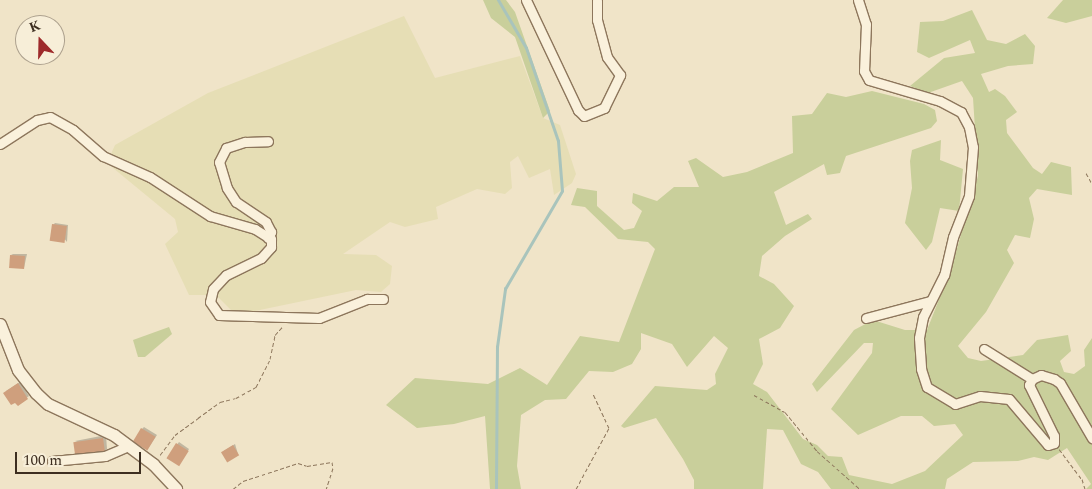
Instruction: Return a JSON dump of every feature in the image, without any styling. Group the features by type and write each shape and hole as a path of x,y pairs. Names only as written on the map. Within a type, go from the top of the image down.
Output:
{"main road":[{"path":"0,324 18,370 36,393 48,404 92,424 128,446 153,464 176,489"}],"street":[{"path":"526,0 578,110 584,116 604,108 620,75 607,57 597,20 597,0"},
{"path":"858,0 866,24 864,70 870,80 950,105 961,112 969,127 973,147 969,196 953,237 944,275 930,301 919,338 921,369 927,386 955,404 980,396 1009,399 1048,445 1054,443 1054,436 1029,385 1032,379 1041,375 1060,383 1092,438"},
{"path":"0,144 37,120 50,117 72,130 103,156 150,177 210,216 255,229 268,238 271,247 261,258 226,275 213,289 210,302 219,315 319,318 367,299 383,299"},
{"path":"268,141 245,142 226,148 219,162 227,188 236,202 266,222 272,232 268,238"},
{"path":"866,318 930,301"},
{"path":"984,349 1032,379"},
{"path":"52,461 105,456 128,446"}],"path":[{"path":"1086,173 1092,184"},
{"path":"153,464 175,435 220,402 236,398 256,387 270,359 275,335 280,327 287,324"},
{"path":"576,489 609,428 593,393"},
{"path":"754,395 785,412 816,451 860,489"},
{"path":"1054,443 1082,479 1085,489"},
{"path":"233,489 243,481 298,463 307,466 332,462 334,468 326,489"}],"shaded area":[{"path":"404,16 435,78 520,56 543,118 560,125 576,174 572,183 554,195 550,169 529,178 518,156 510,162 512,188 505,194 477,189 436,207 438,219 405,227 390,222 343,254 376,255 392,266 390,284 381,292 356,290 255,311 232,311 216,295 189,295 165,244 178,232 175,219 107,163 115,145 208,93"}],"green space":[{"path":"483,0 506,0 515,12 550,111 543,118 515,37 491,18"},
{"path":"1063,0 1092,0 1092,16 1066,23 1047,18"},
{"path":"972,10 987,40 1006,44 1025,34 1035,46 1033,64 1008,66 981,74 989,92 995,89 1005,96 1017,112 1006,120 1007,133 1033,168 1042,174 1051,162 1071,167 1072,195 1037,189 1029,198 1034,219 1030,238 1015,235 1007,250 1014,263 986,312 958,346 968,358 981,361 1023,355 1037,340 1068,335 1071,351 1060,361 1064,372 1074,374 1085,366 1084,350 1092,338 1092,489 1086,489 1091,484 1067,448 1048,460 1034,457 1018,461 973,462 947,479 945,489 831,489 818,472 801,464 783,430 767,429 763,489 694,489 694,480 683,459 656,418 624,428 621,426 655,386 707,390 716,384 715,374 728,348 714,336 687,367 672,344 641,333 641,349 632,364 613,372 589,371 566,399 545,400 521,415 517,466 521,489 490,489 485,416 454,424 417,428 386,405 415,378 488,384 520,368 547,385 580,336 619,342 655,249 648,242 618,239 585,207 571,205 577,188 597,191 597,206 624,230 634,228 642,211 632,203 633,193 657,201 674,187 699,187 688,161 696,158 723,177 747,172 793,153 792,116 812,114 827,93 846,97 872,91 924,104 935,110 937,121 931,128 846,156 840,173 827,175 824,164 774,192 786,225 808,214 812,219 785,236 762,256 759,276 774,284 794,306 780,328 759,339 763,364 753,384 767,392 803,439 817,445 828,456 842,457 849,475 892,484 925,471 963,435 955,424 934,426 922,416 901,416 858,435 831,409 872,353 873,343 864,343 817,392 812,384 854,330 873,320 905,330 927,330 951,269 978,176 973,98 962,81 928,93 910,86 944,58 975,53 970,40 929,58 917,52 920,22 943,21"},
{"path":"941,140 940,160 963,169 959,211 940,208 932,242 926,250 905,223 912,188 910,161 912,150"},
{"path":"169,327 172,334 145,357 138,357 133,340"}],"building":[{"path":"52,224 67,226 64,243 50,241"},
{"path":"10,255 25,256 24,269 9,268"},
{"path":"18,383 28,399 18,406 15,403 11,405 3,393"},
{"path":"141,428 156,437 147,450 133,442"},
{"path":"103,438 105,453 75,457 73,442"},
{"path":"176,443 189,451 179,466 166,458"},
{"path":"233,445 239,455 227,462 221,452"}],"waterway":[{"path":"496,489 497,347 505,289 562,191 558,141 526,48 498,0"}]}
